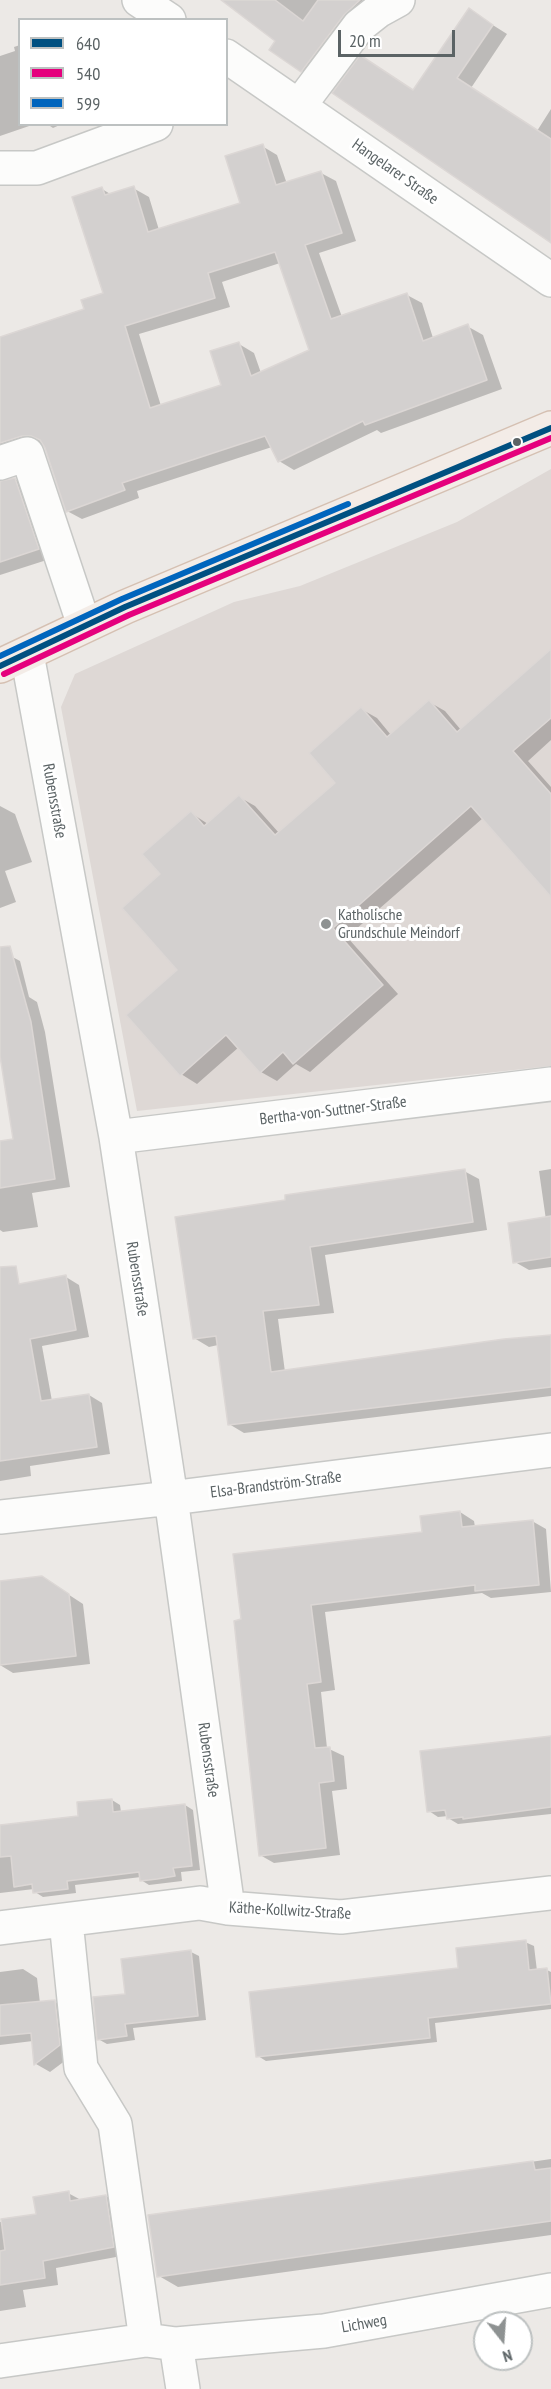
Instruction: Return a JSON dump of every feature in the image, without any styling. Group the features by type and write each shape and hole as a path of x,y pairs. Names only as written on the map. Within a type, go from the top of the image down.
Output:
{"main road":[{"path":"14,660 84,626 551,428"}],"street":[{"path":"138,0 166,18"},
{"path":"299,106 358,26 398,0"},
{"name":"Hangelarer Straße","path":"231,66 299,106 551,280"},
{"path":"0,168 37,168 151,126"},
{"path":"0,463 27,454 84,626"},
{"name":"Rubensstraße","path":"14,660 116,1137 171,1498 228,1908"},
{"name":"Bertha-von-Suttner-Straße","path":"116,1137 551,1084"},
{"name":"Elsa-Brandström-Straße","path":"0,1517 551,1450"},
{"name":"Käthe-Kollwitz-Straße","path":"0,1928 200,1903 228,1908 341,1917 551,1893"},
{"path":"66,1921 81,2068 115,2124 161,2342 183,2389"},
{"name":"Lichweg","path":"0,2361 161,2342 324,2331 551,2290"}],"shaded area":[{"name":"Katholische Grundschule Meindorf","path":"551,469 551,1066 137,1111 61,707 75,674 234,602 300,586 457,522"}],"building":[{"path":"221,0 275,0 303,21 318,0 360,0 344,15 301,72 269,50 275,41"},
{"path":"469,8 493,25 457,78 551,139 551,243 332,93 360,55 413,90"},
{"path":"263,144 276,185 321,171 342,233 305,245 331,319 407,293 423,341 468,324 487,380 365,425 363,421 278,462 265,436 122,483 125,490 66,512 45,448 40,440 31,436 22,436 0,443 0,337 84,309 81,300 103,293 72,197 102,187 105,195 134,186 148,232 240,203 225,156","holes":["275,252 309,350 251,376 239,342 210,351 221,385 150,408 125,326 215,298 208,273"]},
{"path":"15,478 39,549 0,562 0,481"},
{"path":"551,649 551,718 513,751 551,794 551,897 471,806 333,928 383,985 293,1064 283,1052 260,1073 226,1035 180,1076 126,1015 177,970 122,908 160,874 142,854 191,811 204,826 239,795 275,835 335,783 309,753 361,707 387,737 429,700 457,732"},
{"path":"10,946 31,1022 55,1179 0,1188 0,1141 13,1139 0,1056 0,947"},
{"path":"465,1169 473,1222 310,1247 319,1305 263,1311 271,1372 504,1339 551,1335 551,1387 228,1425 216,1336 193,1339 175,1217 285,1200 285,1195"},
{"path":"551,1216 551,1257 513,1263 508,1223"},
{"path":"16,1266 19,1284 66,1275 76,1330 30,1339 41,1401 89,1394 97,1447 0,1461 0,1267"},
{"path":"460,1511 462,1527 533,1520 539,1585 475,1591 475,1585 311,1605 321,1682 307,1684 315,1748 330,1747 334,1781 319,1783 326,1848 259,1856 234,1621 241,1619 233,1554 422,1532 420,1516"},
{"path":"42,1576 69,1594 76,1656 0,1665 0,1581"},
{"path":"551,1736 551,1807 463,1819 463,1817 447,1819 445,1810 427,1812 420,1751"},
{"path":"112,1799 113,1812 185,1804 192,1866 173,1868 175,1876 157,1879 140,1881 139,1872 67,1881 68,1889 33,1893 32,1884 14,1887 11,1856 0,1857 0,1825 78,1816 77,1802"},
{"path":"526,1940 529,1970 547,1968 551,2004 428,2018 430,2038 256,2057 249,1992 458,1968 456,1948"},
{"path":"191,1950 198,2016 125,2024 127,2036 97,2040 93,1997 125,1994 121,1959"},
{"path":"55,2000 60,2045 34,2065 31,2033 0,2036 0,2005"},
{"path":"533,2161 535,2170 551,2168 551,2221 157,2277 148,2215"},
{"path":"69,2191 70,2201 106,2195 114,2247 43,2261 45,2278 0,2285 0,2251 5,2250 1,2219 36,2214 33,2197"}],"transit line":[{"name":"640","path":"0,666 125,607 551,428"},
{"name":"540","path":"4,674 129,615 551,438"},
{"name":"599","path":"0,656 122,599 348,504"}],"place":[{"name":"Katholische Grundschule Meindorf","path":"326,924"}]}
